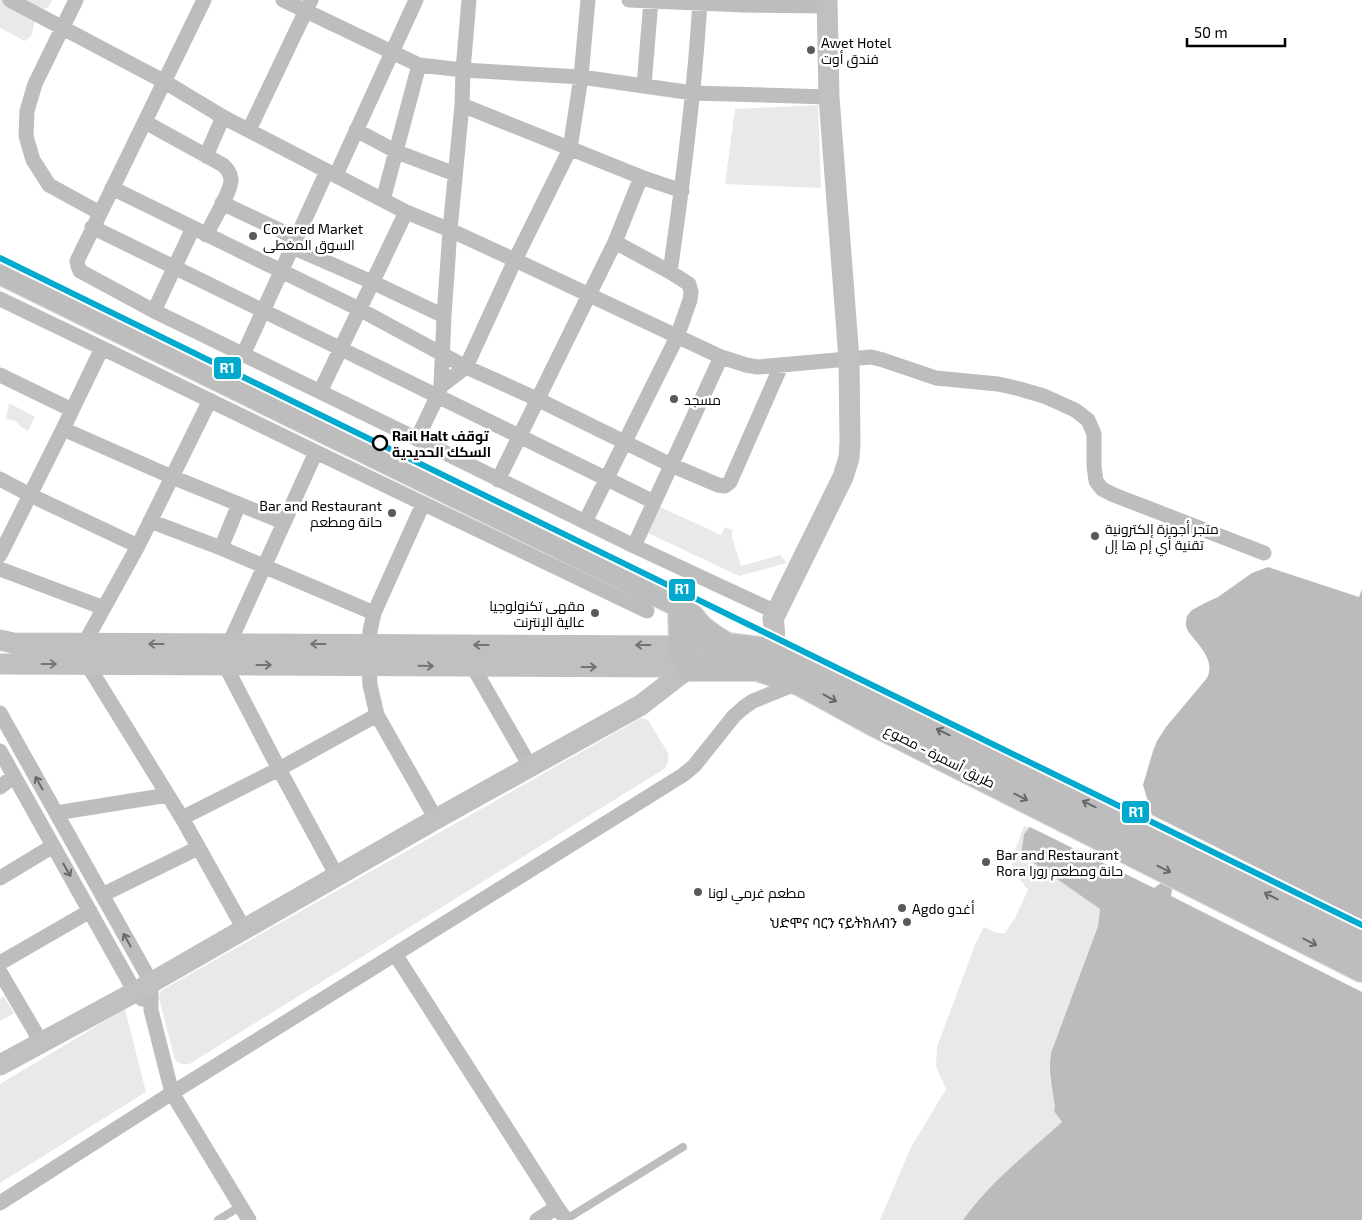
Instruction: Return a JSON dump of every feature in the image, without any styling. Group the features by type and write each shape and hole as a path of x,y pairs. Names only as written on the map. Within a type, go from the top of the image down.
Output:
{"highway":[{"path":"0,270 674,600 700,629 712,638 752,654 784,655 802,662 879,712 1126,837 1362,968"},
{"path":"682,608 686,656"},
{"name":"طريق أسمرة - مصوع","path":"686,656 752,654 801,682 879,712"},
{"path":"1126,837 1362,941"}],"street":[{"path":"10,0 165,82 223,117 406,212 590,294 721,357 740,364 758,367 871,357 936,378 998,384 1016,388 1044,396 1076,410 1088,420 1094,434 1096,481 1102,489 1264,553"},
{"path":"76,0 35,84 27,111 26,136 33,160 49,185 100,213"},
{"path":"204,0 92,228 77,261 80,271 154,311 774,616"},
{"path":"283,0 309,6 419,65 463,70 582,77 693,93 829,97"},
{"path":"243,355 294,242 356,130 416,0"},
{"path":"417,439 439,391 469,0"},
{"path":"439,391 466,367 515,260 570,149 582,77 588,0"},
{"path":"0,640 85,654 225,666 473,667 752,654 776,634 774,616 843,477 849,458 849,359 829,97 827,3 629,0"},
{"path":"644,86 651,0"},
{"path":"670,272 682,192 693,93 700,1"},
{"path":"249,130 309,6"},
{"path":"383,200 419,65"},
{"path":"462,105 641,178 682,192"},
{"path":"206,156 223,117"},
{"path":"145,122 223,165 229,172 231,181 222,203 175,267 154,311"},
{"path":"356,130 397,152 455,174"},
{"path":"498,480 615,242 641,178"},
{"path":"112,188 359,310 466,367 718,485 725,486 730,482 781,366"},
{"path":"222,203 372,282 444,316"},
{"path":"320,392 406,212"},
{"path":"92,228 340,349 439,391 519,436 654,502"},
{"path":"585,522 677,337 691,292 688,284 670,272 615,242"},
{"path":"0,299 647,611"},
{"path":"0,555 102,348"},
{"path":"634,546 721,357"},
{"path":"0,375 72,410"},
{"path":"85,654 104,608 138,546 210,400"},
{"path":"63,430 172,478 283,522"},
{"path":"229,644 316,452"},
{"path":"0,479 138,546"},
{"path":"221,548 238,504"},
{"path":"423,504 374,613 370,631 369,666 370,685 377,715 436,820"},
{"path":"150,521 221,548 374,613"},
{"path":"0,569 104,608"},
{"path":"0,664 85,654 229,644 369,644 686,656"},
{"path":"85,654 182,818 244,930"},
{"path":"0,1065 143,987 640,705 686,656"},
{"path":"225,666 337,876"},
{"path":"473,667 530,766"},
{"path":"0,1203 172,1093 683,775 694,766 734,716 743,708 753,701 801,682"},
{"path":"0,713 102,895 143,987 151,1010 172,1093 249,1220"},
{"path":"182,818 279,769 377,715"},
{"path":"0,751 90,910 143,987"},
{"path":"0,787 14,776"},
{"path":"56,813 168,795"},
{"path":"0,878 53,846"},
{"path":"102,895 198,848"},
{"path":"0,963 90,910"},
{"path":"395,954 563,1215 537,1220"},
{"path":"0,972 41,1042"}],"lane":[{"path":"563,1215 683,1147"},
{"path":"218,1220 241,1206"}],"shaded area":[{"path":"0,0 52,0 48,8 41,9 34,24 32,35 25,41 0,28"},
{"path":"818,105 821,188 725,184 735,109"},
{"path":"9,403 35,417 28,431 16,421 6,419"},
{"path":"660,507 721,535 725,527 732,530 732,537 741,566 780,555 787,563 739,576 648,533"},
{"path":"1268,567 1359,597 1362,589 1362,920 1152,815 1143,785 1157,741 1166,727 1207,678 1209,671 1208,659 1205,653 1186,626 1187,616 1192,610 1218,597 1252,573"},
{"path":"641,718 648,720 668,753 668,762 664,769 191,1063 183,1064 175,1060 159,998 160,992 164,989"},
{"path":"1024,826 1030,827 1024,834 1021,854 1100,909 1098,926 1051,1053 1051,1088 1062,1122 975,1204 963,1220 880,1220 911,1147 946,1089 936,1067 937,1047 975,945 984,927 997,933 1005,933 1015,918 1028,890 1012,869 1012,858"},
{"path":"1030,827 1154,888 1165,880 1173,884 1171,896 1362,992 1362,1220 963,1220 997,1180 1062,1122 1054,1111 1050,1074 1051,1053 1098,926 1100,909 1021,854 1024,834"},
{"path":"4,996 14,1013 0,1021 0,999"},
{"path":"125,1009 146,1092 0,1183 0,1084"}],"transit line":[{"name":"R1","path":"0,258 852,673 1362,925"}],"place":[{"name":"Awet Hotel فندق أوت","path":"811,50"},
{"name":"Covered Market السوق المغطى","path":"253,236"},
{"name":"مسجد","path":"674,399"},
{"name":"Rail Halt توقف السكك الحديدية","path":"380,443"},
{"name":"Bar and Restaurant حانة ومطعم","path":"392,513"},
{"name":"متجر أجهزة إلكترونية تقنية أي إم ها إل","path":"1095,536"},
{"name":"مقهى تكنولوجيا عالية الإنترنت","path":"595,613"},
{"name":"Bar and Restaurant Rora حانة ومطعم رورا","path":"986,862"},
{"name":"مطعم غرمي لونا","path":"698,892"},
{"name":"Agdo أغدو","path":"902,908"},
{"name":"ህድሞና ባርን ናይትክለብን","path":"907,922"}]}
